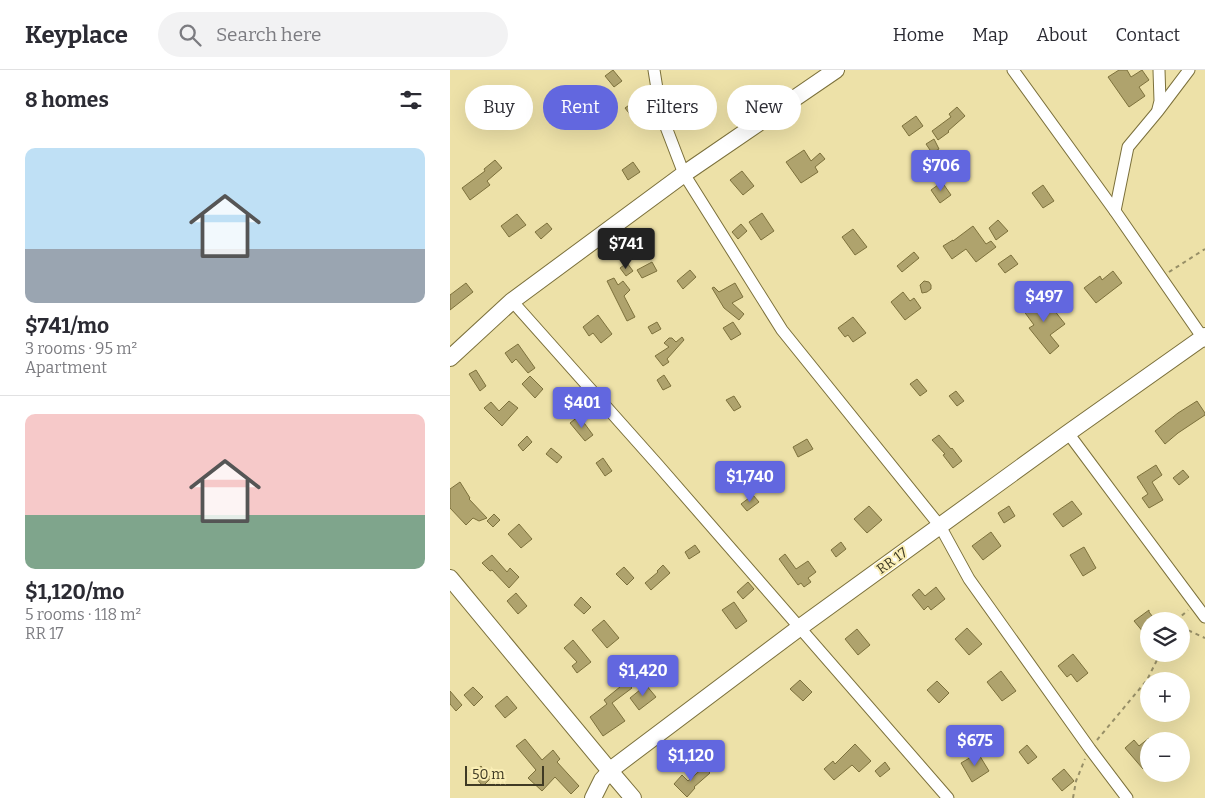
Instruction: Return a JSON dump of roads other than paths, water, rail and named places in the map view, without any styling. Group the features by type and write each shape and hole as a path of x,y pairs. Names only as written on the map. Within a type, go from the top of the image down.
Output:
{"street":[{"path":"654,70 662,114 684,174 782,330 940,526 968,579 1127,798"},
{"path":"450,358 512,301 684,174 836,70"},
{"path":"1013,70 1204,338"},
{"path":"1158,111 1160,101 1160,70"},
{"path":"1115,211 1128,147 1189,70"},
{"path":"512,301 948,798"},
{"name":"RR 17","path":"592,798 602,780 610,771 799,628 1068,433 1204,338"},
{"path":"1068,433 1205,617"},
{"path":"450,578 633,798"}]}
